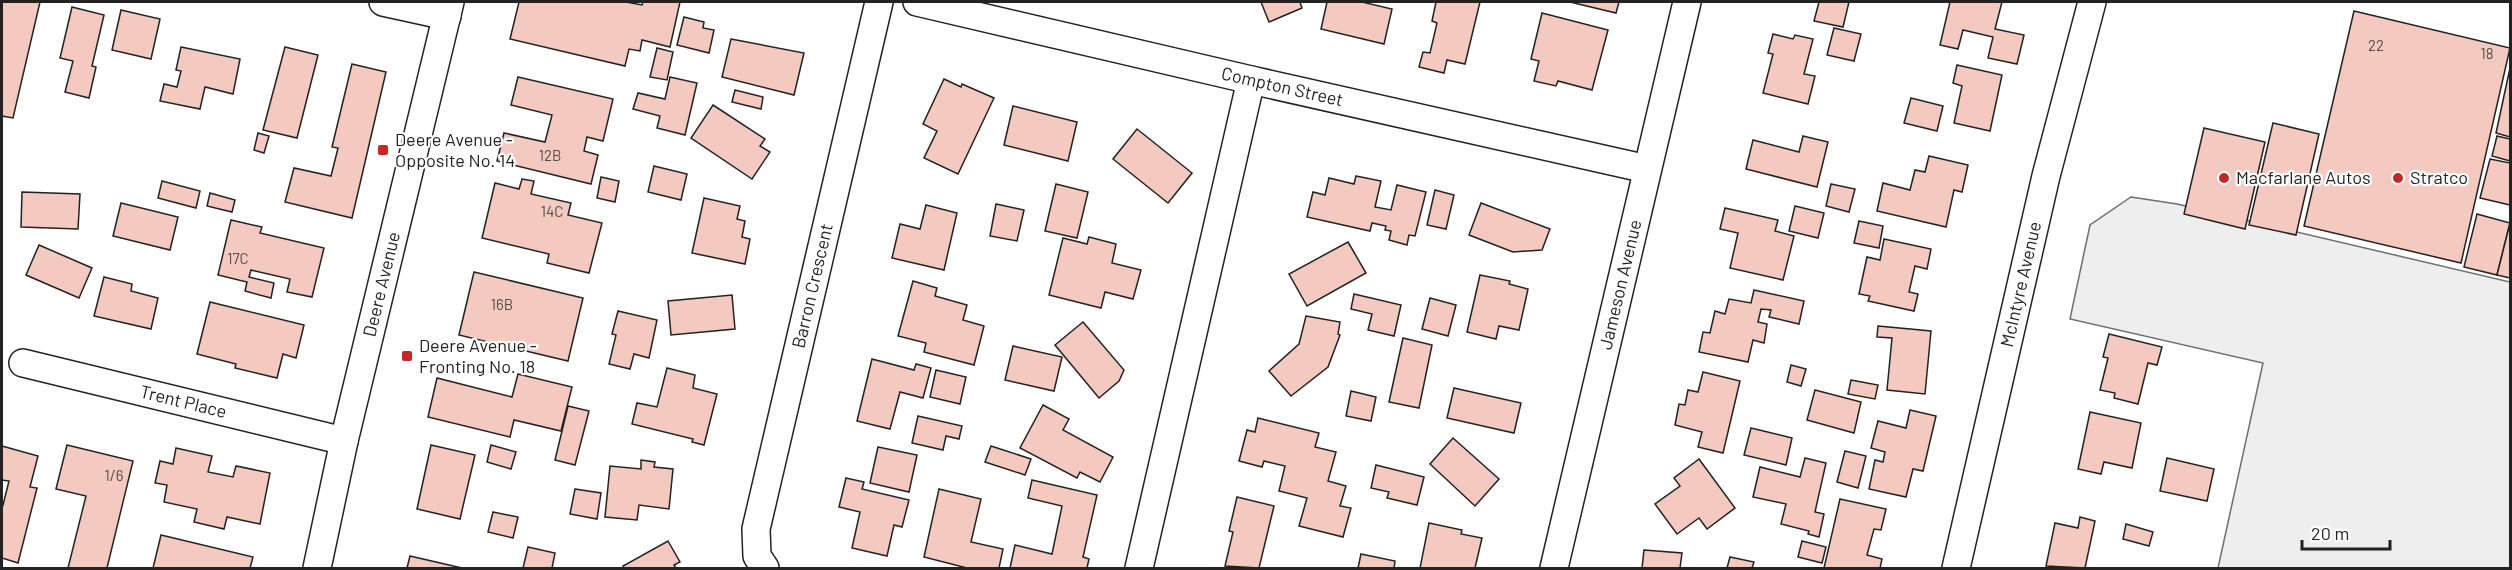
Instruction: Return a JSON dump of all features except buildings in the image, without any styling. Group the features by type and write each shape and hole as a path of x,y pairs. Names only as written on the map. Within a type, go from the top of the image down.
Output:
{"street":[{"path":"383,2 448,9"},
{"name":"Barron Crescent","path":"765,568 757,556 756,529 879,2"},
{"name":"Compton Street","path":"917,2 1647,169"},
{"name":"Jameson Avenue","path":"1554,568 1687,2"},
{"name":"McIntyre Avenue","path":"1956,568 2046,176 2092,2"},
{"name":"Deere Avenue","path":"317,568 344,441 448,9"},
{"path":"1139,568 1251,80"},
{"name":"Trent Place","path":"23,363 344,441"}],"shaded area":[{"path":"2131,197 2177,204 2510,282 2510,568 2218,568 2263,363 2070,319 2090,225"}],"place":[{"name":"Deere Avenue - Opposite No. 14","path":"383,150"},
{"name":"Macfarlane Autos","path":"2224,178"},
{"name":"Stratco","path":"2398,178"},
{"name":"Deere Avenue - Fronting No. 18","path":"407,356"}]}
